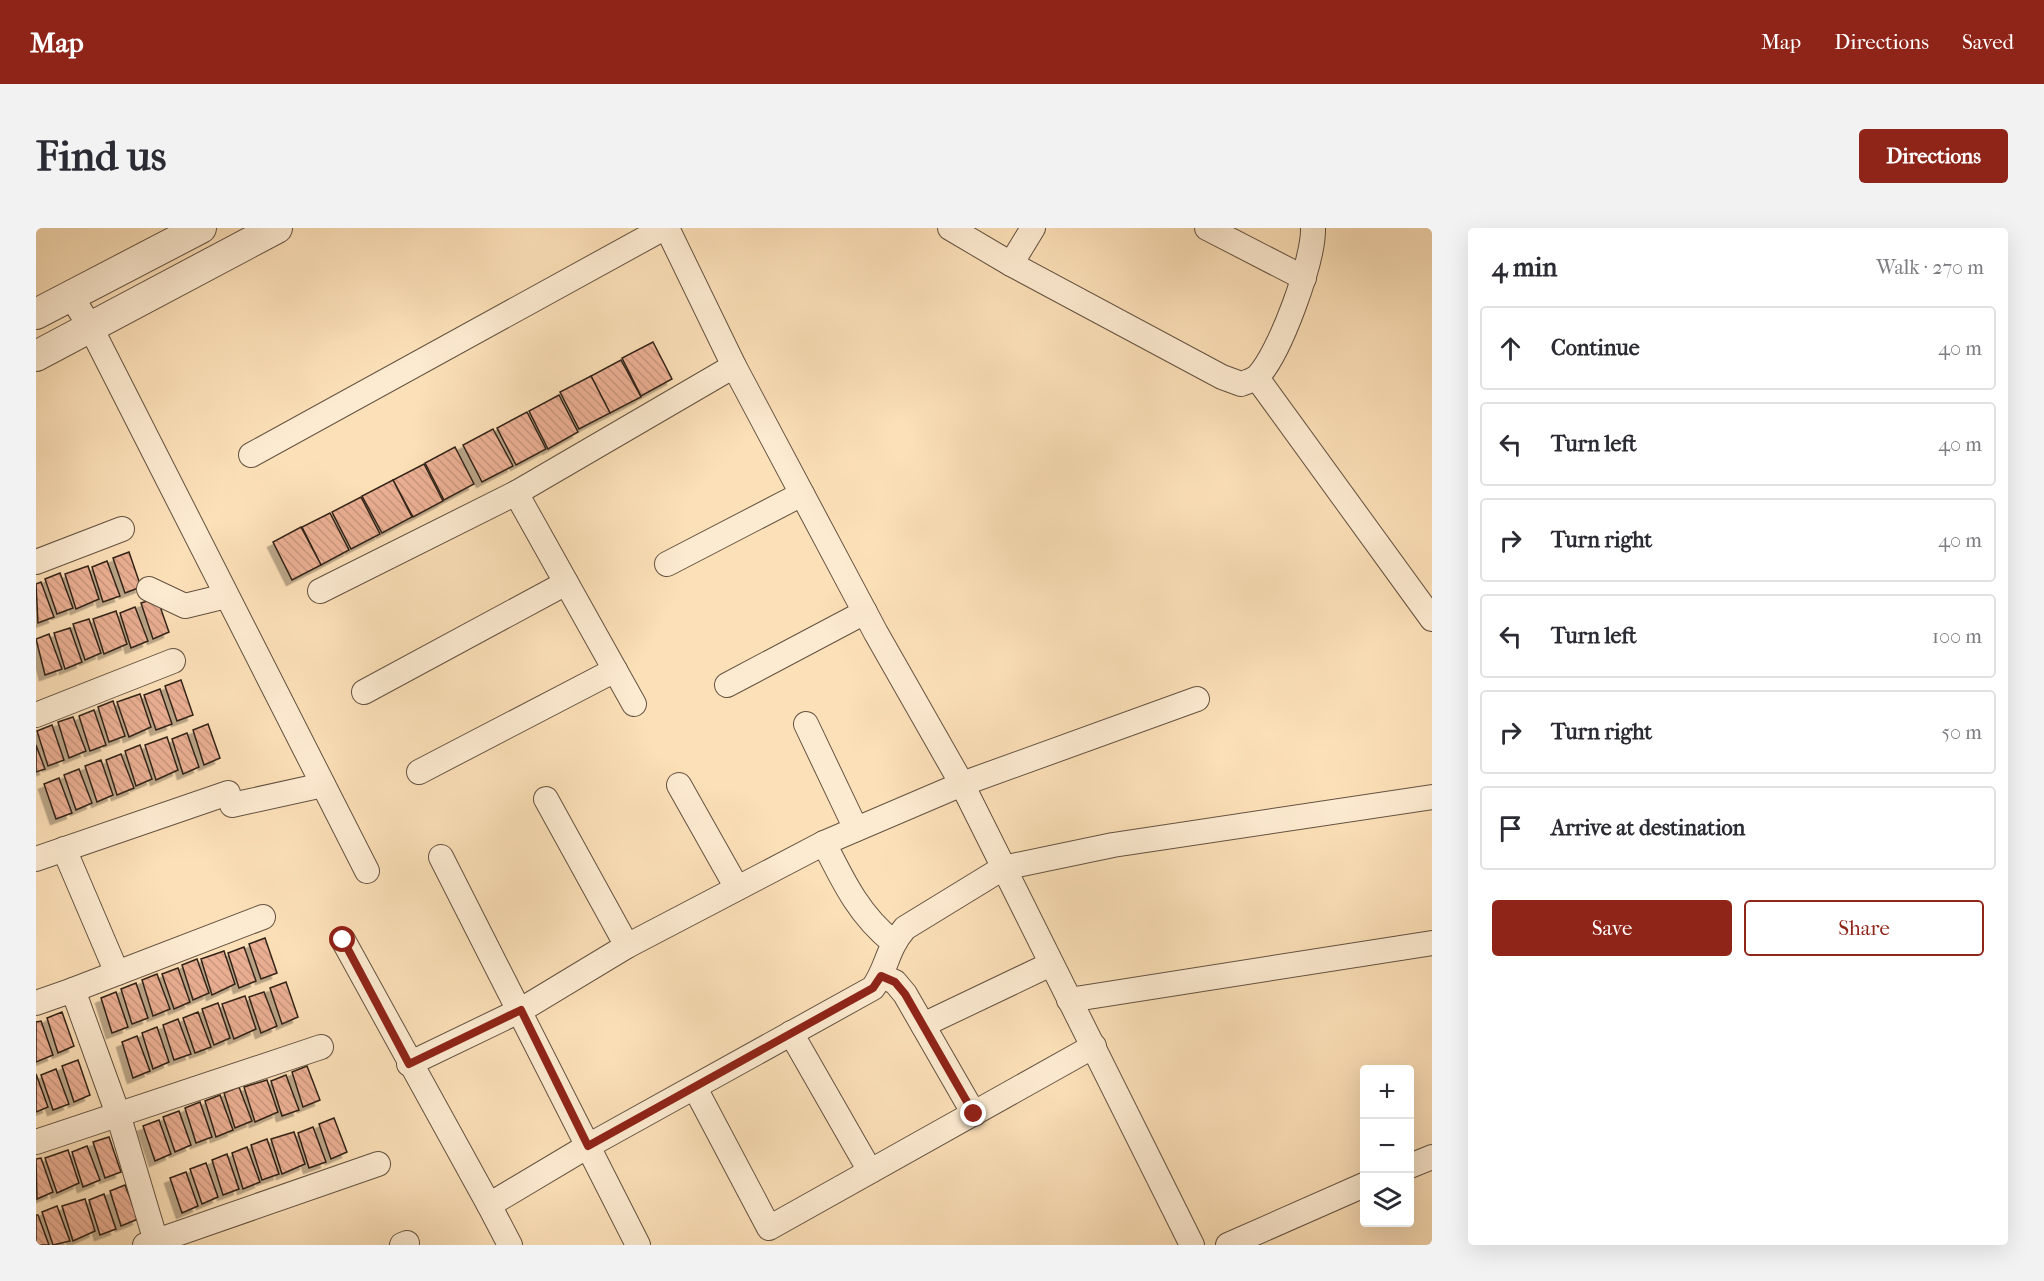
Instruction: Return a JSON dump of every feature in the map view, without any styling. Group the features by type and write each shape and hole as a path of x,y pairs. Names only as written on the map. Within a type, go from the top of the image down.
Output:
{"street":[{"path":"36,314 201,228"},
{"path":"36,356 277,228"},
{"path":"251,455 666,228 734,366 802,494 962,784 1192,1245"},
{"path":"950,228 1011,264 1222,377 1241,384 1257,378 1271,359 1304,278 1313,228"},
{"path":"1011,264 1033,228"},
{"path":"1207,228 1304,278"},
{"path":"71,296 91,328 368,872"},
{"path":"320,591 516,493 734,366"},
{"path":"1257,378 1432,619"},
{"path":"516,493 634,704"},
{"path":"667,564 802,494"},
{"path":"36,562 122,529"},
{"path":"364,692 566,583"},
{"path":"149,589 185,606 226,596"},
{"path":"727,685 866,612"},
{"path":"36,715 173,661"},
{"path":"419,772 615,670"},
{"path":"409,1064 521,1010 627,946 824,843 962,784 1197,699"},
{"path":"806,724 856,829"},
{"path":"36,859 230,799 323,785"},
{"path":"679,785 737,888"},
{"path":"489,1205 588,1146 873,988 881,976 892,942 905,928 1003,868 1113,845 1432,797"},
{"path":"546,799 627,946"},
{"path":"824,843 854,902 873,927 892,942"},
{"path":"64,849 117,973"},
{"path":"441,857 521,1010 638,1245"},
{"path":"37,1000 73,990 263,917"},
{"path":"343,940 510,1245"},
{"path":"1069,1000 1432,943"},
{"path":"923,1025 1051,964"},
{"path":"881,976 895,982 923,1025 974,1114"},
{"path":"73,990 118,1113 153,1244 378,1164"},
{"path":"790,1034 870,1171"},
{"path":"695,1088 774,1236 870,1171 1094,1046"},
{"path":"36,1142 321,1047"},
{"path":"1414,1164 1432,1157"},
{"path":"1228,1245 1360,1187"}],"building":[{"path":"653,342 672,379 641,396 622,358"},
{"path":"621,360 641,397 610,413 591,376"},
{"path":"591,376 610,413 579,429 560,392"},
{"path":"559,395 578,432 548,449 529,411"},
{"path":"527,412 546,449 516,465 497,428"},
{"path":"493,429 513,466 482,482 463,445"},
{"path":"455,447 474,484 444,500 425,463"},
{"path":"424,464 443,501 413,517 393,480"},
{"path":"393,480 412,517 382,533 362,496"},
{"path":"361,497 380,534 351,549 332,512"},
{"path":"330,513 349,550 321,565 302,527"},
{"path":"301,527 321,565 292,580 273,542"},
{"path":"129,552 141,587 125,593 113,558"},
{"path":"107,561 120,596 103,602 92,567"},
{"path":"88,566 99,599 76,609 65,574"},
{"path":"60,573 73,608 57,614 45,579"},
{"path":"41,582 54,617 38,623 36,584"},
{"path":"157,598 169,632 153,639 141,603"},
{"path":"135,607 148,641 131,648 120,613"},
{"path":"116,611 127,644 104,654 93,619"},
{"path":"89,619 101,653 85,660 73,624"},
{"path":"70,628 82,662 65,669 54,633"},
{"path":"49,634 62,669 45,675 36,639"},
{"path":"181,680 193,715 177,721 165,686"},
{"path":"160,689 172,724 156,730 144,695"},
{"path":"140,694 151,727 129,737 117,702"},
{"path":"113,701 125,736 109,742 98,707"},
{"path":"94,710 106,745 90,751 79,716"},
{"path":"73,717 86,751 69,758 58,722"},
{"path":"208,724 220,758 204,765 193,730"},
{"path":"52,725 64,760 48,766 37,731"},
{"path":"187,733 199,767 183,774 172,739"},
{"path":"167,737 178,770 156,780 145,745"},
{"path":"36,745 45,769 36,772"},
{"path":"140,745 152,779 136,786 125,751"},
{"path":"121,754 134,788 117,795 106,760"},
{"path":"101,760 113,795 97,802 85,766"},
{"path":"79,769 92,803 76,810 64,775"},
{"path":"59,778 72,813 56,819 44,784"},
{"path":"265,938 277,973 261,979 249,944"},
{"path":"244,947 256,981 239,988 228,953"},
{"path":"224,951 235,984 212,995 201,959"},
{"path":"197,959 209,993 193,1000 182,965"},
{"path":"178,968 190,1002 174,1009 162,974"},
{"path":"157,974 170,1009 153,1016 142,980"},
{"path":"286,982 298,1017 282,1024 270,988"},
{"path":"136,983 148,1018 132,1024 121,989"},
{"path":"116,992 128,1027 112,1033 101,998"},
{"path":"264,992 277,1026 261,1033 249,997"},
{"path":"245,996 256,1029 234,1039 222,1004"},
{"path":"218,1003 230,1038 214,1045 202,1009"},
{"path":"62,1012 74,1046 58,1053 47,1018"},
{"path":"198,1012 211,1047 195,1053 183,1018"},
{"path":"178,1019 191,1054 174,1060 163,1025"},
{"path":"41,1021 53,1055 36,1062 36,1022"},
{"path":"157,1027 169,1062 153,1069 142,1033"},
{"path":"137,1036 150,1071 133,1078 122,1042"},
{"path":"78,1060 90,1095 74,1102 62,1066"},
{"path":"307,1066 320,1100 303,1107 292,1072"},
{"path":"56,1069 69,1104 53,1110 41,1075"},
{"path":"36,1074 48,1107 36,1112"},
{"path":"286,1075 299,1110 282,1116 271,1081"},
{"path":"267,1080 278,1112 255,1122 244,1087"},
{"path":"239,1087 252,1121 235,1128 224,1093"},
{"path":"220,1095 233,1130 216,1137 205,1101"},
{"path":"200,1102 212,1137 196,1143 185,1108"},
{"path":"179,1111 191,1145 175,1152 163,1117"},
{"path":"334,1118 347,1152 331,1159 319,1124"},
{"path":"159,1120 171,1154 155,1161 143,1126"},
{"path":"313,1127 326,1162 309,1168 298,1133"},
{"path":"294,1132 305,1164 282,1174 271,1139"},
{"path":"109,1137 121,1172 105,1178 93,1142"},
{"path":"267,1139 279,1174 262,1180 251,1145"},
{"path":"87,1146 100,1180 83,1187 72,1152"},
{"path":"247,1147 260,1182 243,1189 232,1153"},
{"path":"68,1150 79,1183 57,1193 45,1158"},
{"path":"227,1154 239,1189 223,1195 212,1160"},
{"path":"41,1158 53,1192 37,1199 36,1159"},
{"path":"206,1163 218,1197 202,1204 190,1169"},
{"path":"186,1172 198,1206 182,1213 170,1178"},
{"path":"125,1185 138,1219 121,1226 110,1191"},
{"path":"104,1194 116,1229 100,1235 89,1200"},
{"path":"85,1199 95,1231 73,1241 62,1206"},
{"path":"57,1206 70,1241 53,1245 42,1212"},
{"path":"36,1215 38,1215 49,1245 36,1245"}],"route":[{"path":"343,940 409,1064 521,1010 588,1146 839,1008 873,988 881,976 895,982 905,994 974,1114"}]}
